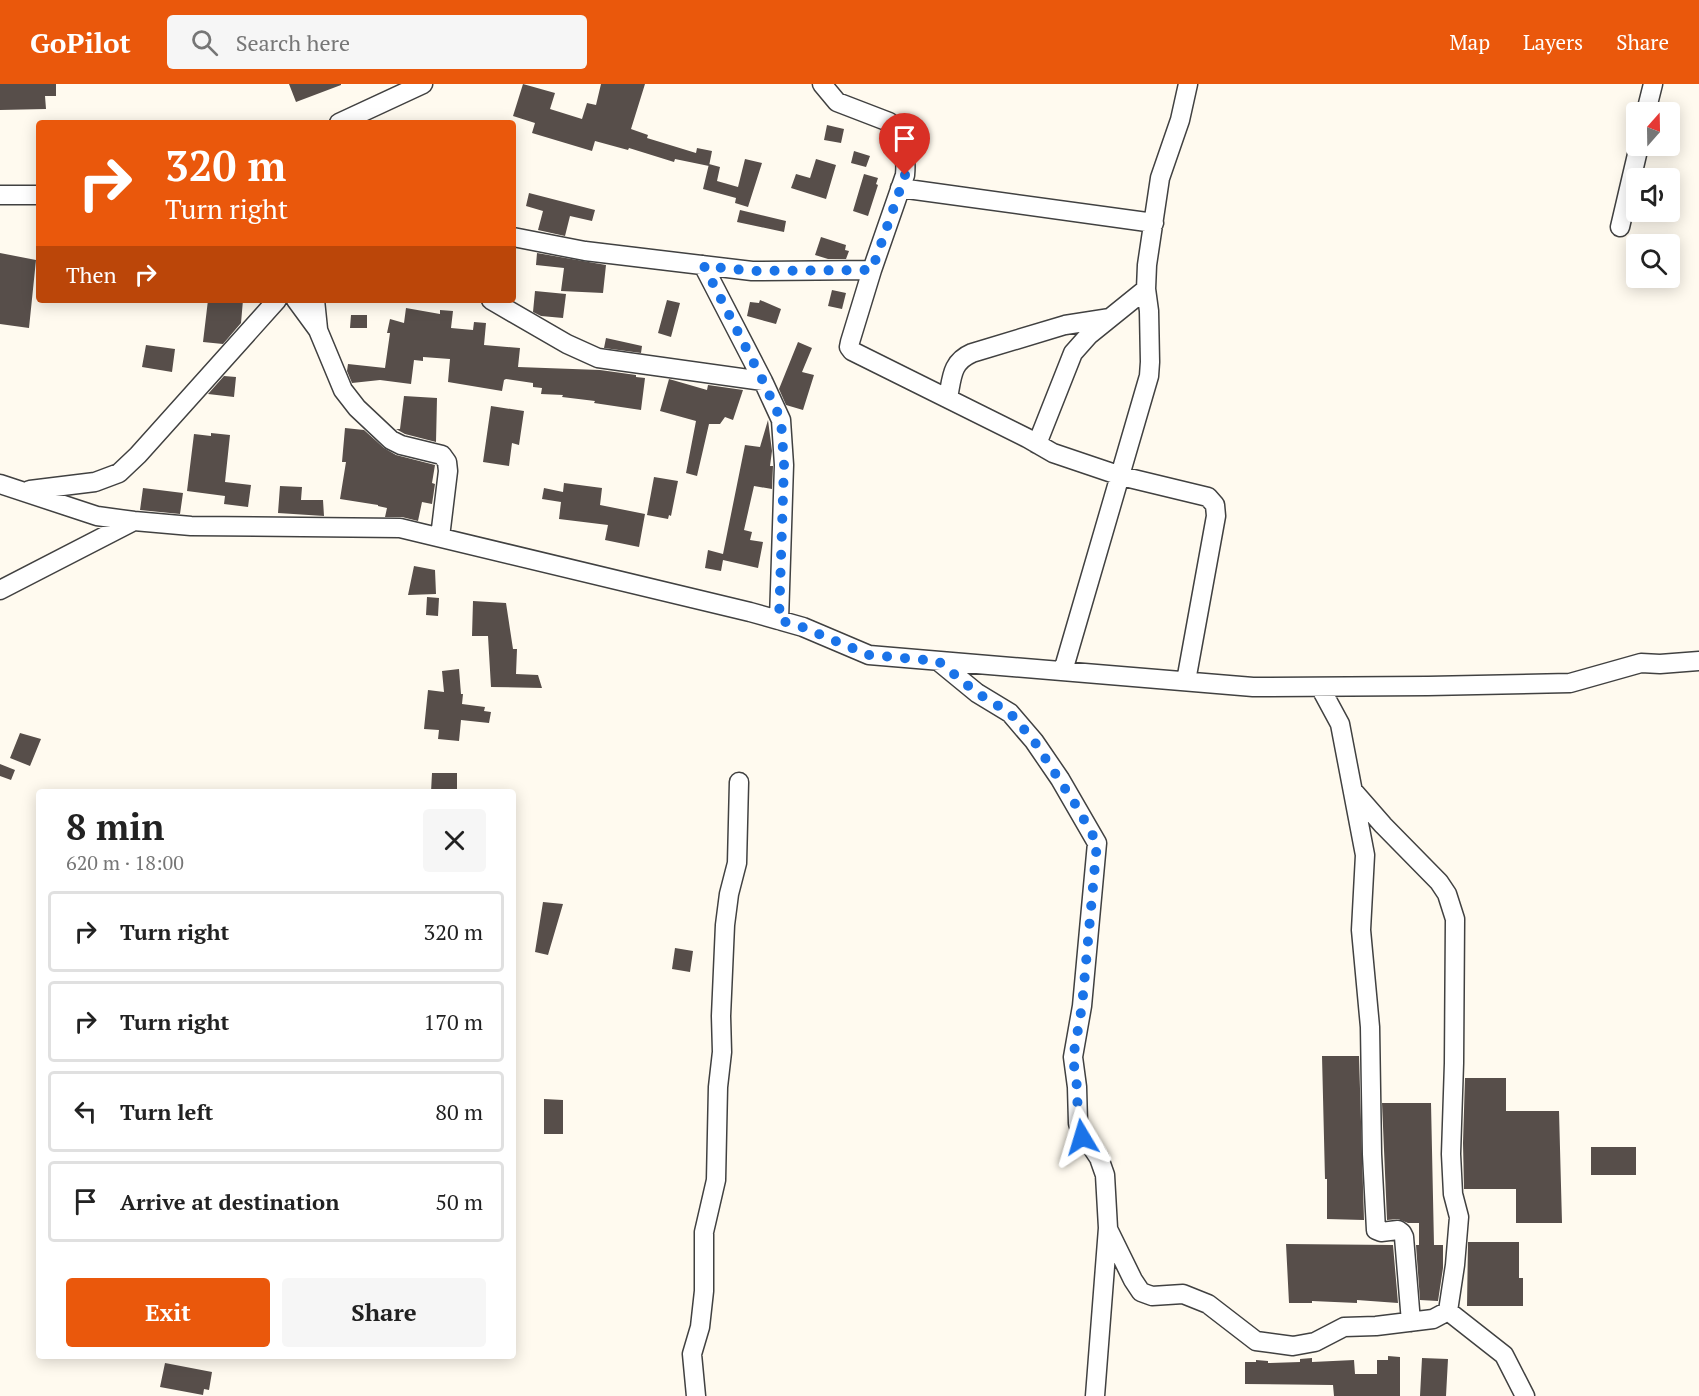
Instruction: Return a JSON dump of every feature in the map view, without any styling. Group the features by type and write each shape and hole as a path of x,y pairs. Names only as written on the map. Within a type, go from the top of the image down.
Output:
{"street":[{"path":"345,120 423,84"},
{"path":"822,84 837,102 889,122 903,146 907,160 905,175 872,270 849,347 852,351 1053,453 1121,476 1208,497 1215,505 1216,516 1186,681"},
{"path":"1063,671 1149,376 1149,311 1146,289 1160,178 1180,120 1188,84"},
{"path":"1648,102 1653,84"},
{"path":"1620,227 1637,156"},
{"path":"900,188 1154,223"},
{"path":"0,195 36,195"},
{"path":"516,238 585,251 752,271 872,270"},
{"path":"704,266 781,420 784,465 779,620"},
{"path":"1037,444 1073,353 1079,344 1146,289"},
{"path":"25,491 95,483 119,473 138,455 274,303"},
{"path":"298,303 318,330 343,390 357,408 391,440 401,445 442,455 447,462 448,471 440,537"},
{"path":"315,303 318,330"},
{"path":"496,303 567,344 598,358 763,381"},
{"path":"948,398 956,363 972,352 1065,325 1110,318"},
{"path":"0,484 97,516 134,521 191,526 400,528 779,620 802,627 869,655 1253,687 1570,683 1641,663 1699,661"},
{"path":"0,590 134,521"},
{"path":"938,661 977,693 1010,713 1060,779 1097,843 1082,1006 1073,1058 1078,1123 1082,1137 1099,1158 1105,1175 1108,1228 1095,1396"},
{"path":"1320,687 1340,724 1365,855 1361,930 1370,1027 1375,1225 1376,1230 1381,1232 1398,1230 1404,1237 1411,1322"},
{"path":"696,1396 692,1354 700,1327 704,1291 704,1232 716,1180 725,925 729,894 737,863 739,782"},
{"path":"1355,793 1439,882 1447,894 1455,920 1451,1154 1453,1194 1459,1217 1448,1311"},
{"path":"1108,1228 1141,1292 1152,1296 1183,1294 1201,1301 1256,1341 1293,1346 1315,1342 1344,1327 1376,1326 1433,1319 1448,1311"},
{"path":"1448,1311 1504,1355 1525,1396"}],"building":[{"path":"0,84 56,84 56,96 45,96 46,109 0,110"},
{"path":"289,84 341,84 341,85 296,102"},
{"path":"523,84 555,93 550,109 582,119 587,103 596,105 601,84 645,84 631,129 648,135 647,138 696,153 697,148 712,151 709,166 675,159 674,162 629,148 628,150 595,141 592,151 532,133 535,123 513,116"},
{"path":"827,125 844,129 841,143 824,140"},
{"path":"854,151 870,156 866,167 851,163"},
{"path":"745,159 762,163 748,207 735,203 736,198 703,189 709,164 720,167 717,181 738,187"},
{"path":"816,159 836,165 826,199 791,188 796,174 810,178"},
{"path":"864,174 878,178 868,216 853,211"},
{"path":"529,193 595,210 592,221 570,216 565,236 538,230 543,211 526,206"},
{"path":"740,210 786,221 784,232 737,222"},
{"path":"821,237 846,245 845,250 849,251 846,259 828,259 815,255"},
{"path":"0,253 36,260 29,328 0,324"},
{"path":"537,253 606,265 603,293 561,291 564,268 536,265"},
{"path":"832,290 846,293 842,309 828,306"},
{"path":"535,291 566,294 563,318 541,316 533,312"},
{"path":"667,300 680,303 671,337 658,333"},
{"path":"760,300 781,309 776,324 747,316 750,302 759,303"},
{"path":"208,303 243,303 241,323 223,344 203,342"},
{"path":"406,308 440,314 440,310 453,311 451,328 473,330 474,322 486,323 484,345 520,348 518,367 600,370 645,378 641,410 562,397 563,395 541,394 542,388 533,387 533,383 506,379 502,391 448,382 450,359 423,357 423,361 414,360 411,384 380,380 352,383 347,371 348,364 385,368 390,319 404,323"},
{"path":"351,315 367,315 367,328 350,328"},
{"path":"606,338 642,346 641,353 604,348"},
{"path":"798,342 812,348 802,372 814,375 803,410 786,405 779,389"},
{"path":"146,345 175,349 172,372 142,367"},
{"path":"224,376 236,377 234,397 208,394"},
{"path":"669,379 707,390 708,385 743,390 733,420 725,417 720,424 709,424 697,476 686,473 696,421 660,411"},
{"path":"404,396 437,398 436,442 405,434 396,429 400,429"},
{"path":"491,406 524,411 519,445 512,443 509,466 483,462"},
{"path":"768,420 772,451 770,466 773,466 772,489 754,486 744,530 752,532 750,540 763,542 758,568 723,560 721,571 705,568 708,550 723,554 745,445 760,447"},
{"path":"345,428 364,430 384,448 396,455 435,465 432,504 422,502 418,521 402,517 385,517 387,508 340,499 346,462 342,462"},
{"path":"211,433 230,435 225,482 251,485 248,507 224,504 225,496 187,491 194,434 211,436"},
{"path":"654,477 678,481 671,516 669,515 668,519 647,515"},
{"path":"564,483 602,488 600,505 645,514 639,547 605,540 608,525 559,519 561,502 542,499 544,488 563,492"},
{"path":"280,486 302,487 301,500 323,500 324,516 278,513"},
{"path":"143,488 183,493 180,514 140,510"},
{"path":"414,566 435,570 436,594 408,595"},
{"path":"427,597 439,598 438,616 426,615"},
{"path":"473,601 506,603 513,649 517,649 516,674 538,675 542,688 491,687 488,636 472,636"},
{"path":"459,669 461,694 463,694 462,704 485,707 484,711 491,712 489,723 461,720 459,741 438,739 439,730 424,729 428,690 444,692 442,671"},
{"path":"20,733 41,739 30,766 10,758"},
{"path":"0,764 15,770 11,780 0,776"},
{"path":"432,773 457,773 457,789 431,789"},
{"path":"543,902 563,904 548,955 535,952"},
{"path":"675,948 693,951 690,972 672,969"},
{"path":"1322,1056 1359,1056 1364,1220 1327,1219"},
{"path":"1465,1078 1506,1078 1506,1111 1559,1111 1562,1223 1516,1223 1516,1189 1464,1189"},
{"path":"544,1099 563,1100 563,1134 544,1134"},
{"path":"1382,1103 1431,1103 1434,1245 1443,1245 1443,1268 1438,1301 1420,1300 1416,1245 1419,1245 1419,1223 1408,1223 1398,1219 1387,1220"},
{"path":"1591,1147 1636,1147 1636,1175 1591,1175"},
{"path":"1468,1242 1519,1242 1519,1278 1523,1278 1523,1306 1467,1306"},
{"path":"1286,1244 1393,1245 1398,1303 1357,1300 1357,1303 1312,1301 1312,1303 1289,1303"},
{"path":"1388,1356 1400,1357 1400,1396 1334,1396 1333,1385 1245,1384 1245,1362 1256,1362 1256,1360 1268,1361 1268,1363 1300,1362 1300,1359 1312,1358 1312,1362 1354,1360 1355,1374 1377,1374 1377,1360 1388,1360"},
{"path":"1422,1358 1448,1359 1446,1396 1420,1396"},
{"path":"165,1363 212,1372 209,1390 204,1389 203,1395 160,1387"}],"route":[{"path":"905,175 872,270 752,271 704,266 781,420 784,465 779,620 802,627 869,655 938,661 977,693 1010,713 1034,741 1060,779 1097,843 1082,1006 1073,1058 1078,1123 1082,1137"}]}
